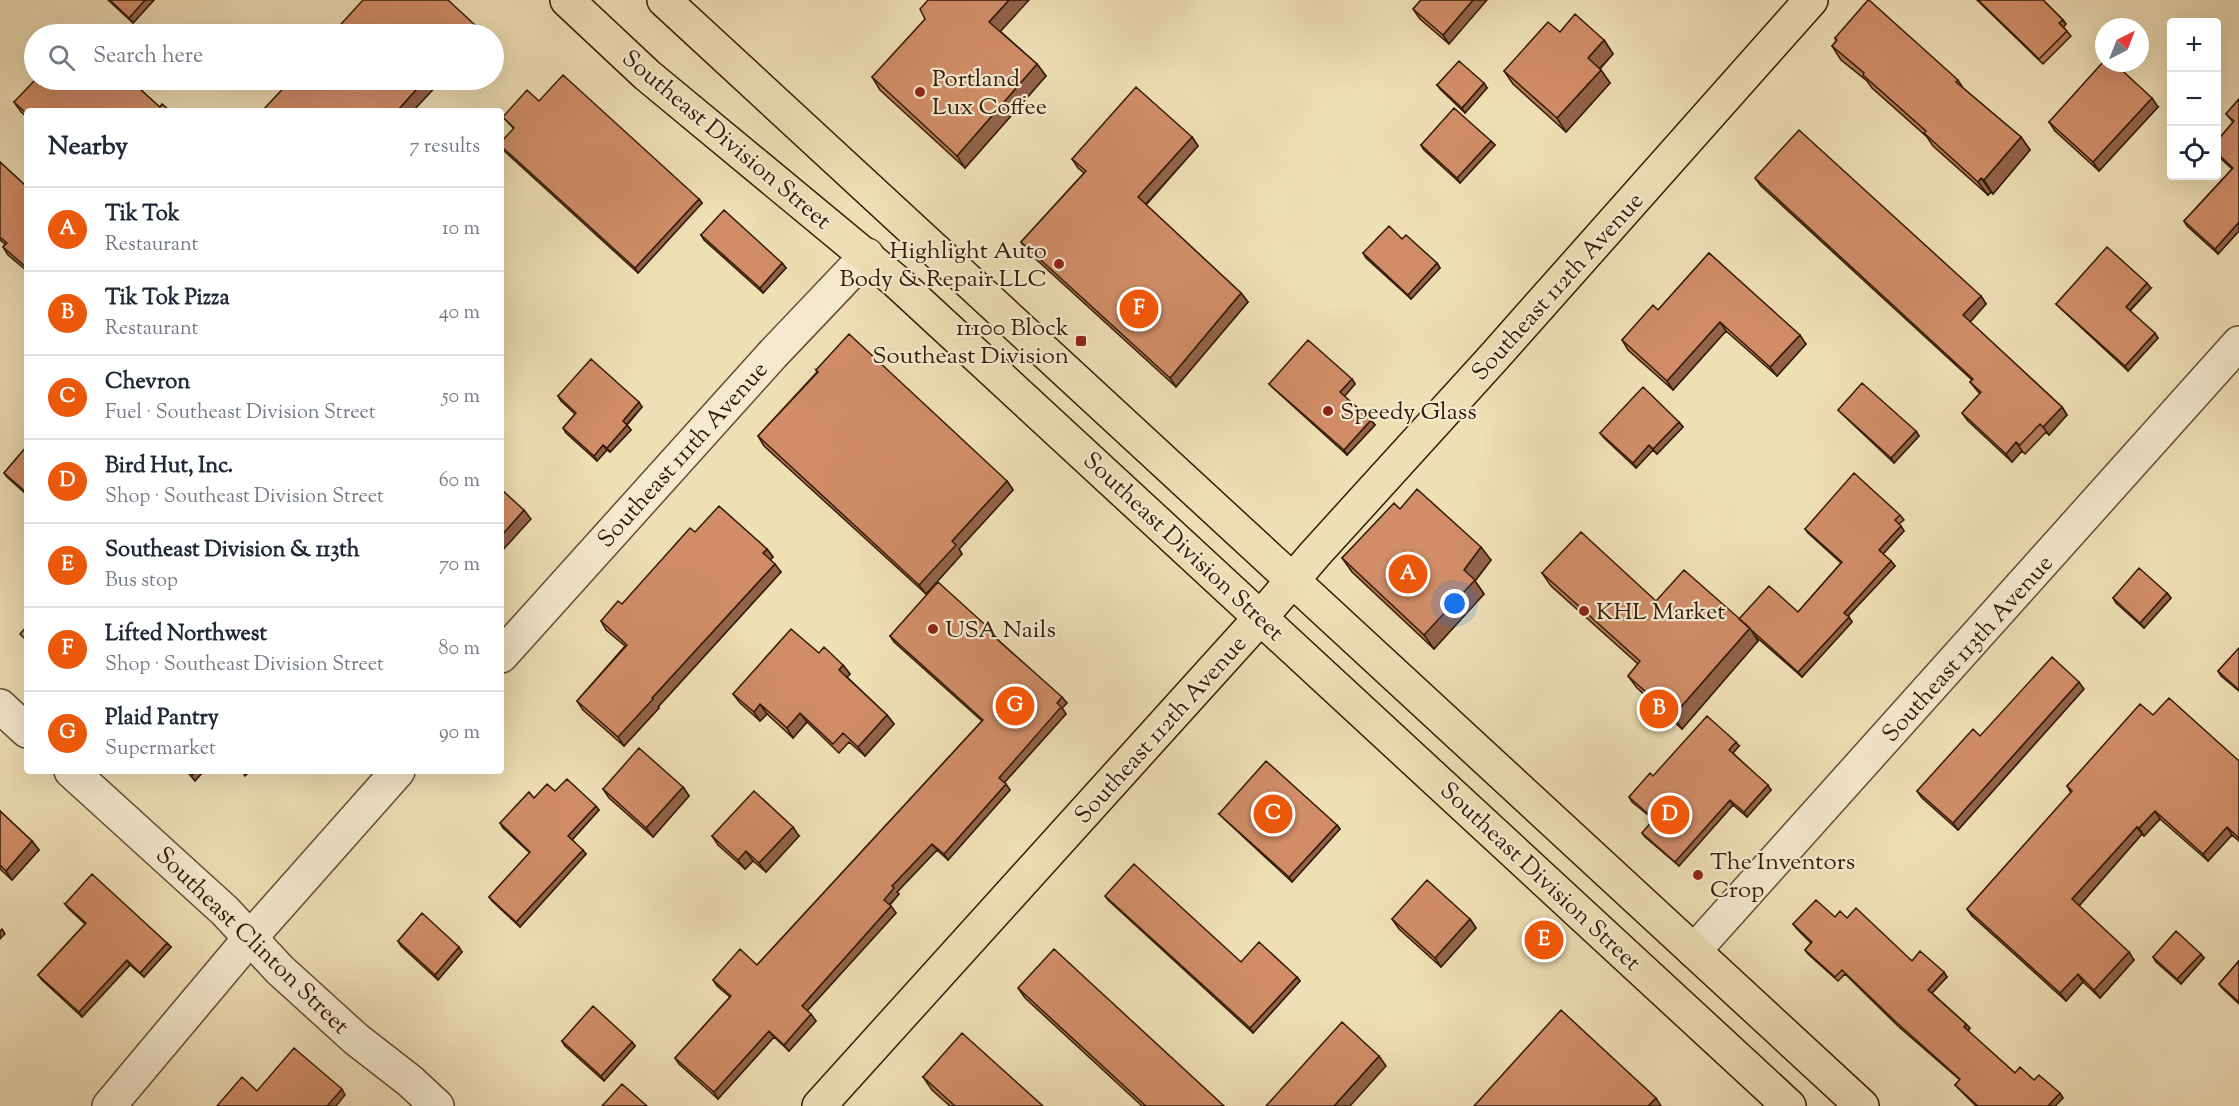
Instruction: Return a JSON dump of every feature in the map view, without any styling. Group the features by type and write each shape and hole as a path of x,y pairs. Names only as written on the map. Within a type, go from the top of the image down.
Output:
{"main road":[{"name":"Southeast Division Street","path":"567,0 647,75 867,255 1789,1106"},
{"name":"Southeast Division Street","path":"664,0 1862,1106"},
{"name":"Southeast 112th Avenue","path":"819,1106 1261,617 1811,0"}],"street":[{"name":"Southeast 111th Avenue","path":"504,653 708,425 867,255"},
{"name":"Southeast 113th Avenue","path":"1694,951 2239,343"},
{"path":"0,706 24,727"},
{"name":"Southeast Clinton Street","path":"74,774 225,911 280,970 356,1039 410,1081 437,1106"},
{"path":"109,1106 250,938 395,774"}],"building":[{"path":"110,0 145,0 129,18"},
{"path":"363,0 448,0 474,24 341,24"},
{"path":"928,0 1009,0 989,22 1037,64 957,156 872,77 925,19 920,9"},
{"path":"1421,0 1473,0 1443,35 1413,9"},
{"path":"1868,0 1958,80 1956,82 2021,137 1984,180 1981,178 1978,182 1924,133 1926,131 1863,75 1864,73 1832,46 1837,40 1835,38"},
{"path":"1978,0 2043,0 2063,20 2059,23 2067,31 2039,59"},
{"path":"1575,14 1604,40 1588,58 1601,70 1557,118 1504,71 1548,22 1560,32"},
{"path":"1459,61 1484,83 1462,108 1437,85"},
{"path":"2095,71 2124,72 2152,98 2093,162 2049,122"},
{"path":"563,75 699,199 635,268 504,149 504,139 514,128 504,116 527,90 539,101"},
{"path":"1136,87 1192,137 1138,197 1241,293 1170,378 1021,242 1086,171 1072,159"},
{"path":"25,90 141,90 160,107 162,104 167,108 24,108 24,111 14,102"},
{"path":"282,90 416,90 400,108 265,108"},
{"path":"2239,99 2239,222 2215,249 2184,221 2233,168 2221,157 2221,136 2234,121 2226,114"},
{"path":"1454,108 1491,141 1457,178 1421,145"},
{"path":"1799,130 1981,296 1963,315 2062,407 2043,427 2040,424 2020,445 2016,442 2006,454 1962,413 1981,392 1970,382 1973,379 1755,178"},
{"path":"0,162 24,184 24,265 3,247 7,243 0,237"},
{"path":"724,210 782,263 760,288 701,235"},
{"path":"1389,226 1402,239 1406,235 1437,263 1408,295 1363,253"},
{"path":"2107,247 2147,283 2126,307 2155,333 2125,366 2056,304"},
{"path":"1709,253 1800,335 1770,367 1720,322 1667,381 1622,340 1653,305 1658,310"},
{"path":"849,334 1007,481 952,541 956,545 919,585 758,436 818,372 816,370"},
{"name":"Speedy Glass","path":"1308,340 1352,379 1340,392 1371,420 1344,450 1269,384"},
{"path":"591,359 639,402 623,421 627,425 607,448 603,445 594,456 563,428 576,413 558,396"},
{"path":"1862,383 1916,431 1891,458 1838,410"},
{"path":"1643,387 1679,422 1653,449 1649,445 1633,463 1600,433"},
{"path":"24,450 24,490 4,473"},
{"path":"1854,473 1900,515 1895,520 1901,526 1879,550 1891,561 1844,613 1849,617 1798,672 1739,619 1769,586 1798,612 1842,562 1805,529"},
{"path":"1417,489 1481,547 1464,570 1475,580 1424,635 1342,558 1394,503 1400,509"},
{"path":"504,492 524,510 504,533"},
{"path":"719,506 767,549 763,553 775,564 618,737 577,701 627,645 601,621 618,601 622,604 690,528 695,532"},
{"path":"1581,532 1656,601 1684,570 1750,628 1673,716 1628,676 1640,661 1542,573"},
{"path":"2139,568 2167,593 2140,623 2113,598"},
{"path":"938,582 992,631 990,633 1062,697 1057,703 1061,707 999,778 1006,784 944,854 932,844 892,886 894,888 884,900 891,906 802,1006 811,1014 784,1045 769,1031 714,1092 675,1058 731,996 713,980 740,949 757,965 983,720 890,636"},
{"path":"791,629 819,653 824,647 843,665 839,670 887,715 858,747 843,733 833,744 800,713 787,728 760,704 754,712 733,694"},
{"path":"2239,648 2239,690 2218,671"},
{"path":"2052,657 2079,682 1953,823 1917,791 1973,729 1980,736"},
{"path":"2169,698 2239,761 2239,838 2227,827 2203,854 2155,811 2139,828 2137,827 2072,899 2129,952 2094,990 2078,974 2060,993 1967,909 2072,791 2067,786 2140,704 2153,715"},
{"path":"1707,716 1736,742 1729,750 1768,785 1744,812 1730,800 1675,862 1642,833 1654,819 1629,797 1650,773 1653,776"},
{"path":"639,748 683,787 646,828 603,789"},
{"path":"1266,761 1337,825 1289,877 1219,814"},
{"path":"567,779 596,806 568,836 583,850 516,922 489,897 530,852 500,823 529,792 534,798 547,784 555,791"},
{"path":"754,791 793,827 759,863 746,851 738,860 712,836"},
{"path":"0,811 32,841 6,871 0,865"},
{"path":"1134,864 1241,962 1259,942 1297,977 1250,1028 1105,896"},
{"path":"92,874 167,943 140,973 127,960 79,1012 38,975 86,923 65,904"},
{"path":"1427,880 1470,919 1435,958 1392,919"},
{"path":"1816,900 1835,917 1840,911 1847,918 1856,908 1912,961 1920,951 1944,972 1928,990 1966,1024 1964,1027 2015,1073 2020,1067 2034,1080 2039,1075 2060,1093 2048,1106 1978,1106 1955,1085 1960,1079 1842,970 1835,977 1805,950 1812,942 1793,924"},
{"path":"422,913 459,947 435,975 398,941"},
{"path":"2176,931 2201,954 2177,979 2153,957"},
{"path":"1054,949 1224,1106 1146,1106 1018,988"},
{"path":"2239,961 2239,1002 2219,984"},
{"path":"593,1006 632,1042 601,1076 562,1041"},
{"path":"1561,1010 1656,1098 1648,1106 1474,1106"},
{"path":"1342,1022 1379,1056 1334,1106 1266,1106"},
{"path":"962,1033 1043,1106 955,1106 923,1077"},
{"path":"294,1048 342,1089 327,1106 217,1106 242,1077 257,1091"},
{"path":"622,1084 647,1106 602,1106"}],"place":[{"name":"Portland Lux Coffee","path":"920,92"},
{"name":"Highlight Auto Body & Repair LLC","path":"1059,264"},
{"name":"Lifted Northwest","path":"1139,309"},
{"name":"11100 Block Southeast Division","path":"1081,341"},
{"name":"Speedy Glass","path":"1328,411"},
{"name":"Tik Tok","path":"1408,574"},
{"name":"KHL Market","path":"1584,611"},
{"name":"USA Nails","path":"933,629"},
{"name":"Plaid Pantry","path":"1015,706"},
{"name":"Tik Tok Pizza","path":"1659,709"},
{"name":"Chevron","path":"1273,814"},
{"name":"Bird Hut, Inc.","path":"1670,815"},
{"name":"The Inventors Crop","path":"1698,875"},
{"name":"Southeast Division & 113th","path":"1544,940"}]}
